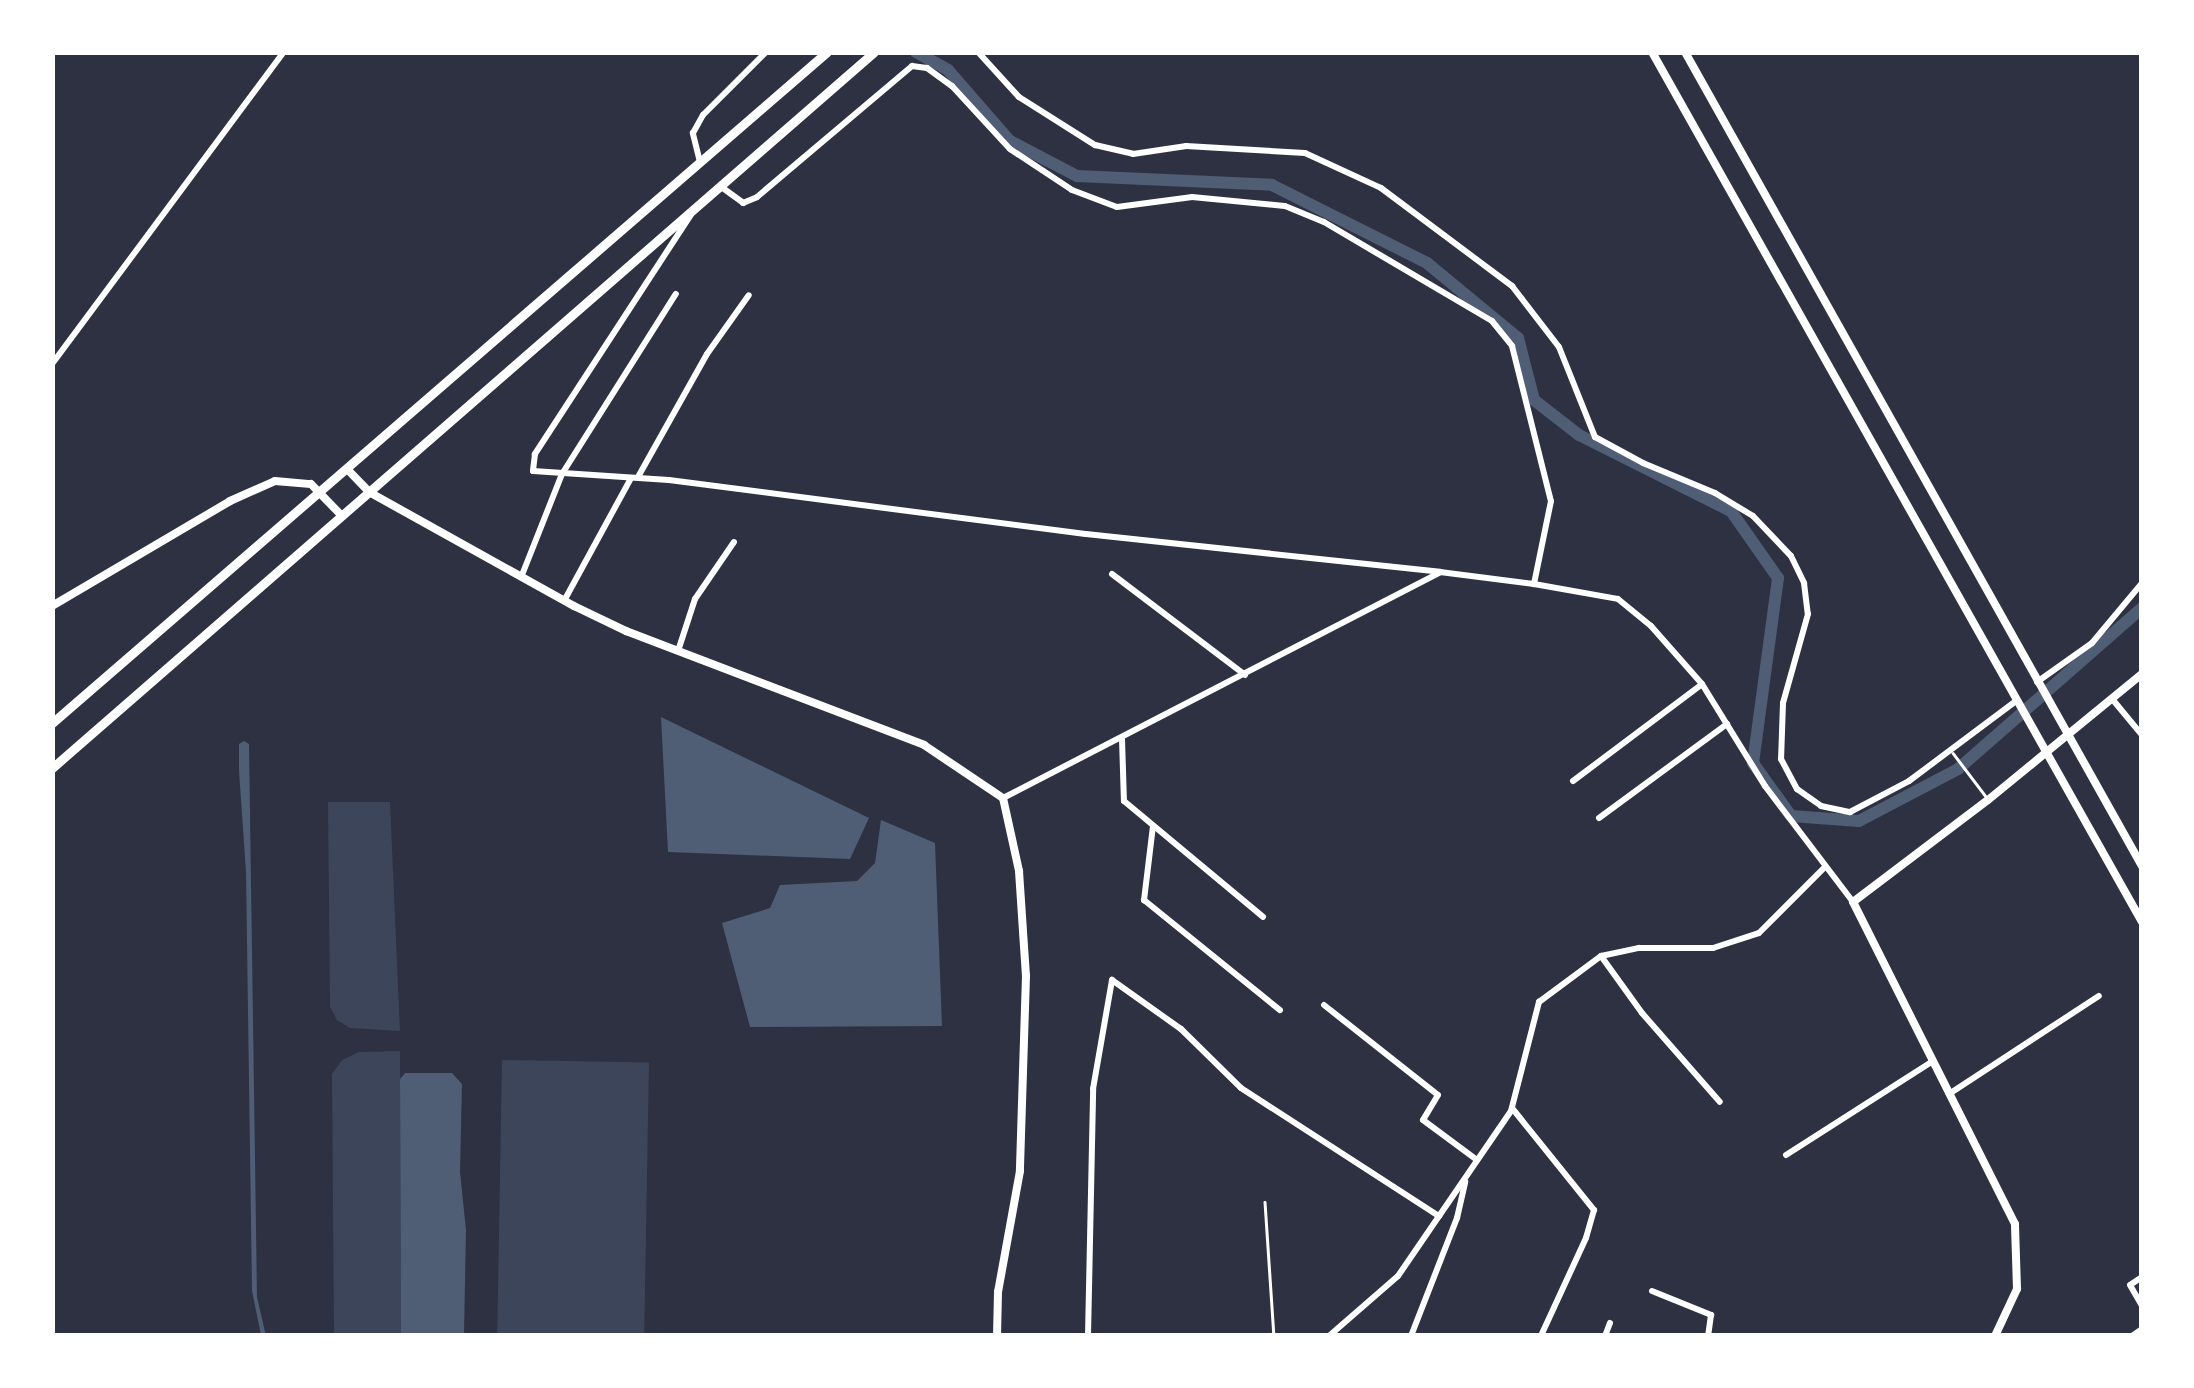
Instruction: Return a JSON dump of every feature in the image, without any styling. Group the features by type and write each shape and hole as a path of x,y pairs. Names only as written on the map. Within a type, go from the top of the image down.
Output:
{"main road":[{"path":"52,723 349,470 827,52"},
{"path":"52,768 874,52"}],"street":[{"path":"52,364 284,52"},
{"path":"701,163 693,133 698,124 766,52"},
{"path":"978,52 1019,97 1096,145 1133,154 1186,146 1305,153 1382,188 1512,286 1559,347 1595,437 1643,463 1715,493 1753,516 1791,556 1804,584 1808,614 1783,703 1781,759 1797,789 1821,806 1850,812 1909,781 2017,702"},
{"path":"1652,52 2142,922"},
{"path":"1684,52 2142,866"},
{"path":"720,186 742,203 757,197 912,66 927,68 952,86 1010,149 1072,190 1116,208 1192,197 1236,198 1285,206 1324,222 1492,321 1512,346 1552,501 1534,584"},
{"path":"696,207 536,454 533,471 634,478 1440,572 1618,598 1651,626 1702,684 1764,786 1853,902 2015,1224 2018,1290 1996,1334 2009,1336"},
{"path":"522,576 562,474 676,294"},
{"path":"564,600 707,354 749,295"},
{"path":"349,470 368,492 564,600 678,651 924,745 1003,798 1019,871 1026,976 1020,1171 998,1292 997,1336"},
{"path":"52,606 245,494 276,482 298,481 322,491 342,516"},
{"path":"678,651 695,600 734,542"},
{"path":"1003,798 1440,572"},
{"path":"1112,574 1246,675"},
{"path":"2039,685 2092,644 2142,584"},
{"path":"1853,902 1988,800 2142,674"},
{"path":"1574,781 1702,684"},
{"path":"2113,700 2142,736"},
{"path":"1598,818 1727,724"},
{"path":"1122,739 1124,801 1263,918"},
{"path":"1152,826 1144,900 1280,1010"},
{"path":"1329,1336 1398,1276 1512,1108 1539,1002 1602,956 1639,948 1713,948 1759,933 1825,867"},
{"path":"1602,956 1642,1013 1720,1102"},
{"path":"1088,1336 1092,1089 1112,980 1181,1028 1241,1088 1439,1216"},
{"path":"1949,1094 2099,996"},
{"path":"1324,1004 1438,1096 1423,1120 1477,1160"},
{"path":"1786,1154 1933,1062"},
{"path":"1512,1108 1594,1210 1541,1336"},
{"path":"1411,1336 1457,1218 1466,1177"},
{"path":"2142,1277 2130,1285 2142,1306"},
{"path":"1652,1291 1711,1315 1708,1336"},
{"path":"1606,1336 1610,1323"},
{"path":"2132,1336 2142,1329"}],"lane":[{"path":"1952,751 1988,800"},
{"path":"1265,1202 1274,1336"}],"shaded area":[{"path":"661,717 869,818 850,859 668,852"},
{"path":"239,744 249,744 257,1297 266,1336 261,1335 252,1291 246,872 239,771"},
{"path":"328,802 390,802 400,1031 350,1028 337,1020 330,1007"},
{"path":"881,820 935,843 942,1026 750,1027 722,923 770,908 780,885 857,881 875,863"},
{"path":"400,1051 401,1335 334,1336 332,1074 342,1060 359,1052"},
{"path":"502,1060 649,1063 644,1336 497,1335"},
{"path":"405,1073 452,1073 462,1084 464,1335 401,1335 400,1079"}],"waterway":[{"path":"916,52 948,70 1010,141 1077,176 1272,185 1427,263 1518,338 1534,400 1579,435 1731,511 1778,578 1753,763 1791,816 1859,821 1958,769 2142,608"}]}
